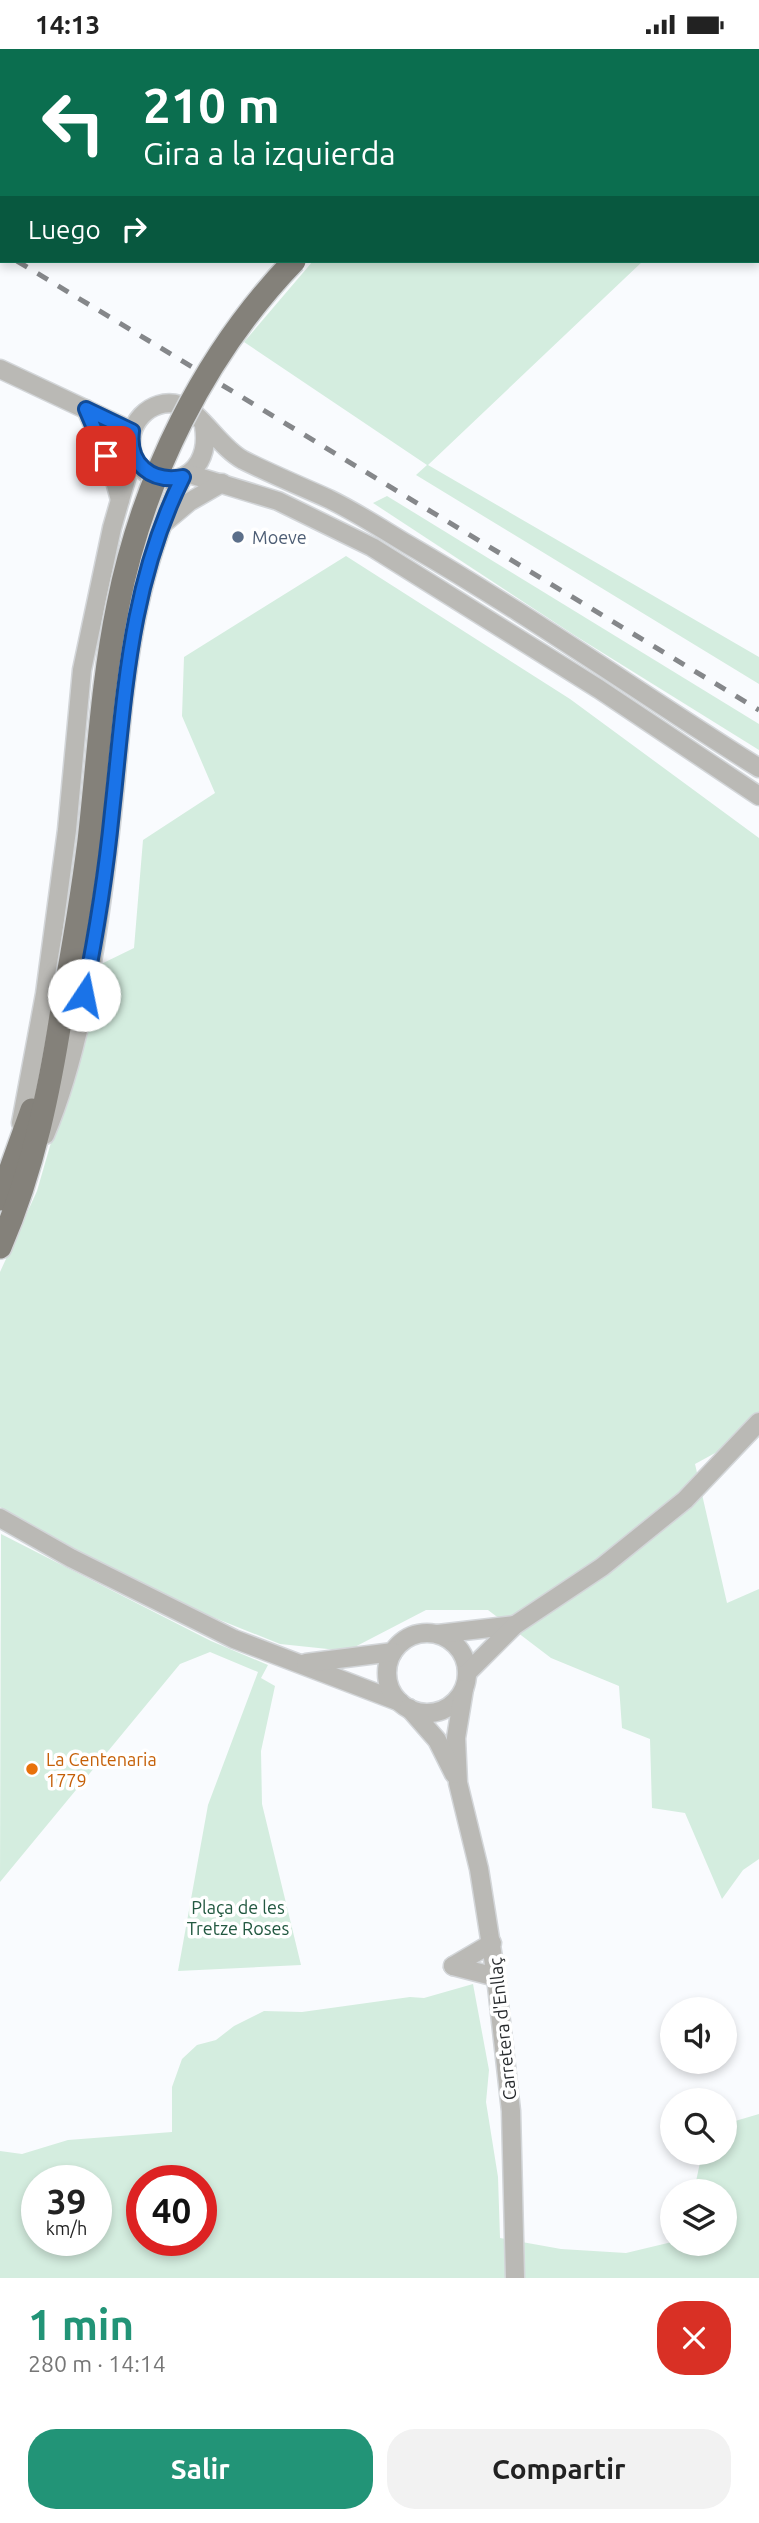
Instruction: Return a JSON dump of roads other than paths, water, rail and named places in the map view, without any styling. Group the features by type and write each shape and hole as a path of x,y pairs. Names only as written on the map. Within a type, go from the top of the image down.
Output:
{"main road":[{"path":"0,1247 63,1003 85,869 109,655 132,551 155,482 189,409 239,327 292,263"},
{"path":"0,1199 21,1166"}],"street":[{"path":"0,369 132,431"},
{"path":"21,1166 67,830 84,660 120,500 133,455 132,431 145,411 168,403 181,405 196,415 231,453 288,483 329,499 471,581 759,768"},
{"path":"86,409 112,470 120,500"},
{"path":"21,1166 55,1112 89,968 112,814 132,628 141,588 163,524 186,475 204,457 207,445 204,426"},
{"path":"133,455 147,473 159,478 186,475 278,501 372,547 599,689 759,796"},
{"path":"163,524 189,502 222,483"},
{"path":"0,1518 223,1635 405,1705 434,1712 448,1707 466,1681 515,1625 602,1567 685,1500 759,1422"},
{"path":"303,1664 393,1652 412,1636 515,1625"},
{"path":"438,1634 459,1649 466,1681"},
{"path":"393,1652 388,1679 405,1705"},
{"name":"Carretera d'Enllaç","path":"466,1681 456,1738 458,1783 492,1943 496,1977 511,2111 515,2278"},
{"name":"Carretera d'Enllaç","path":"405,1705 438,1740 458,1783"},
{"path":"492,1943 453,1966 496,1977"}],"railway":[{"path":"20,263 759,710"}],"place":[{"name":"Moeve","path":"238,537"},
{"name":"La Centenaria 1779","path":"32,1769"}],"park label":[{"name":"Plaça de les Tretze Roses","path":"238,1918"}]}
